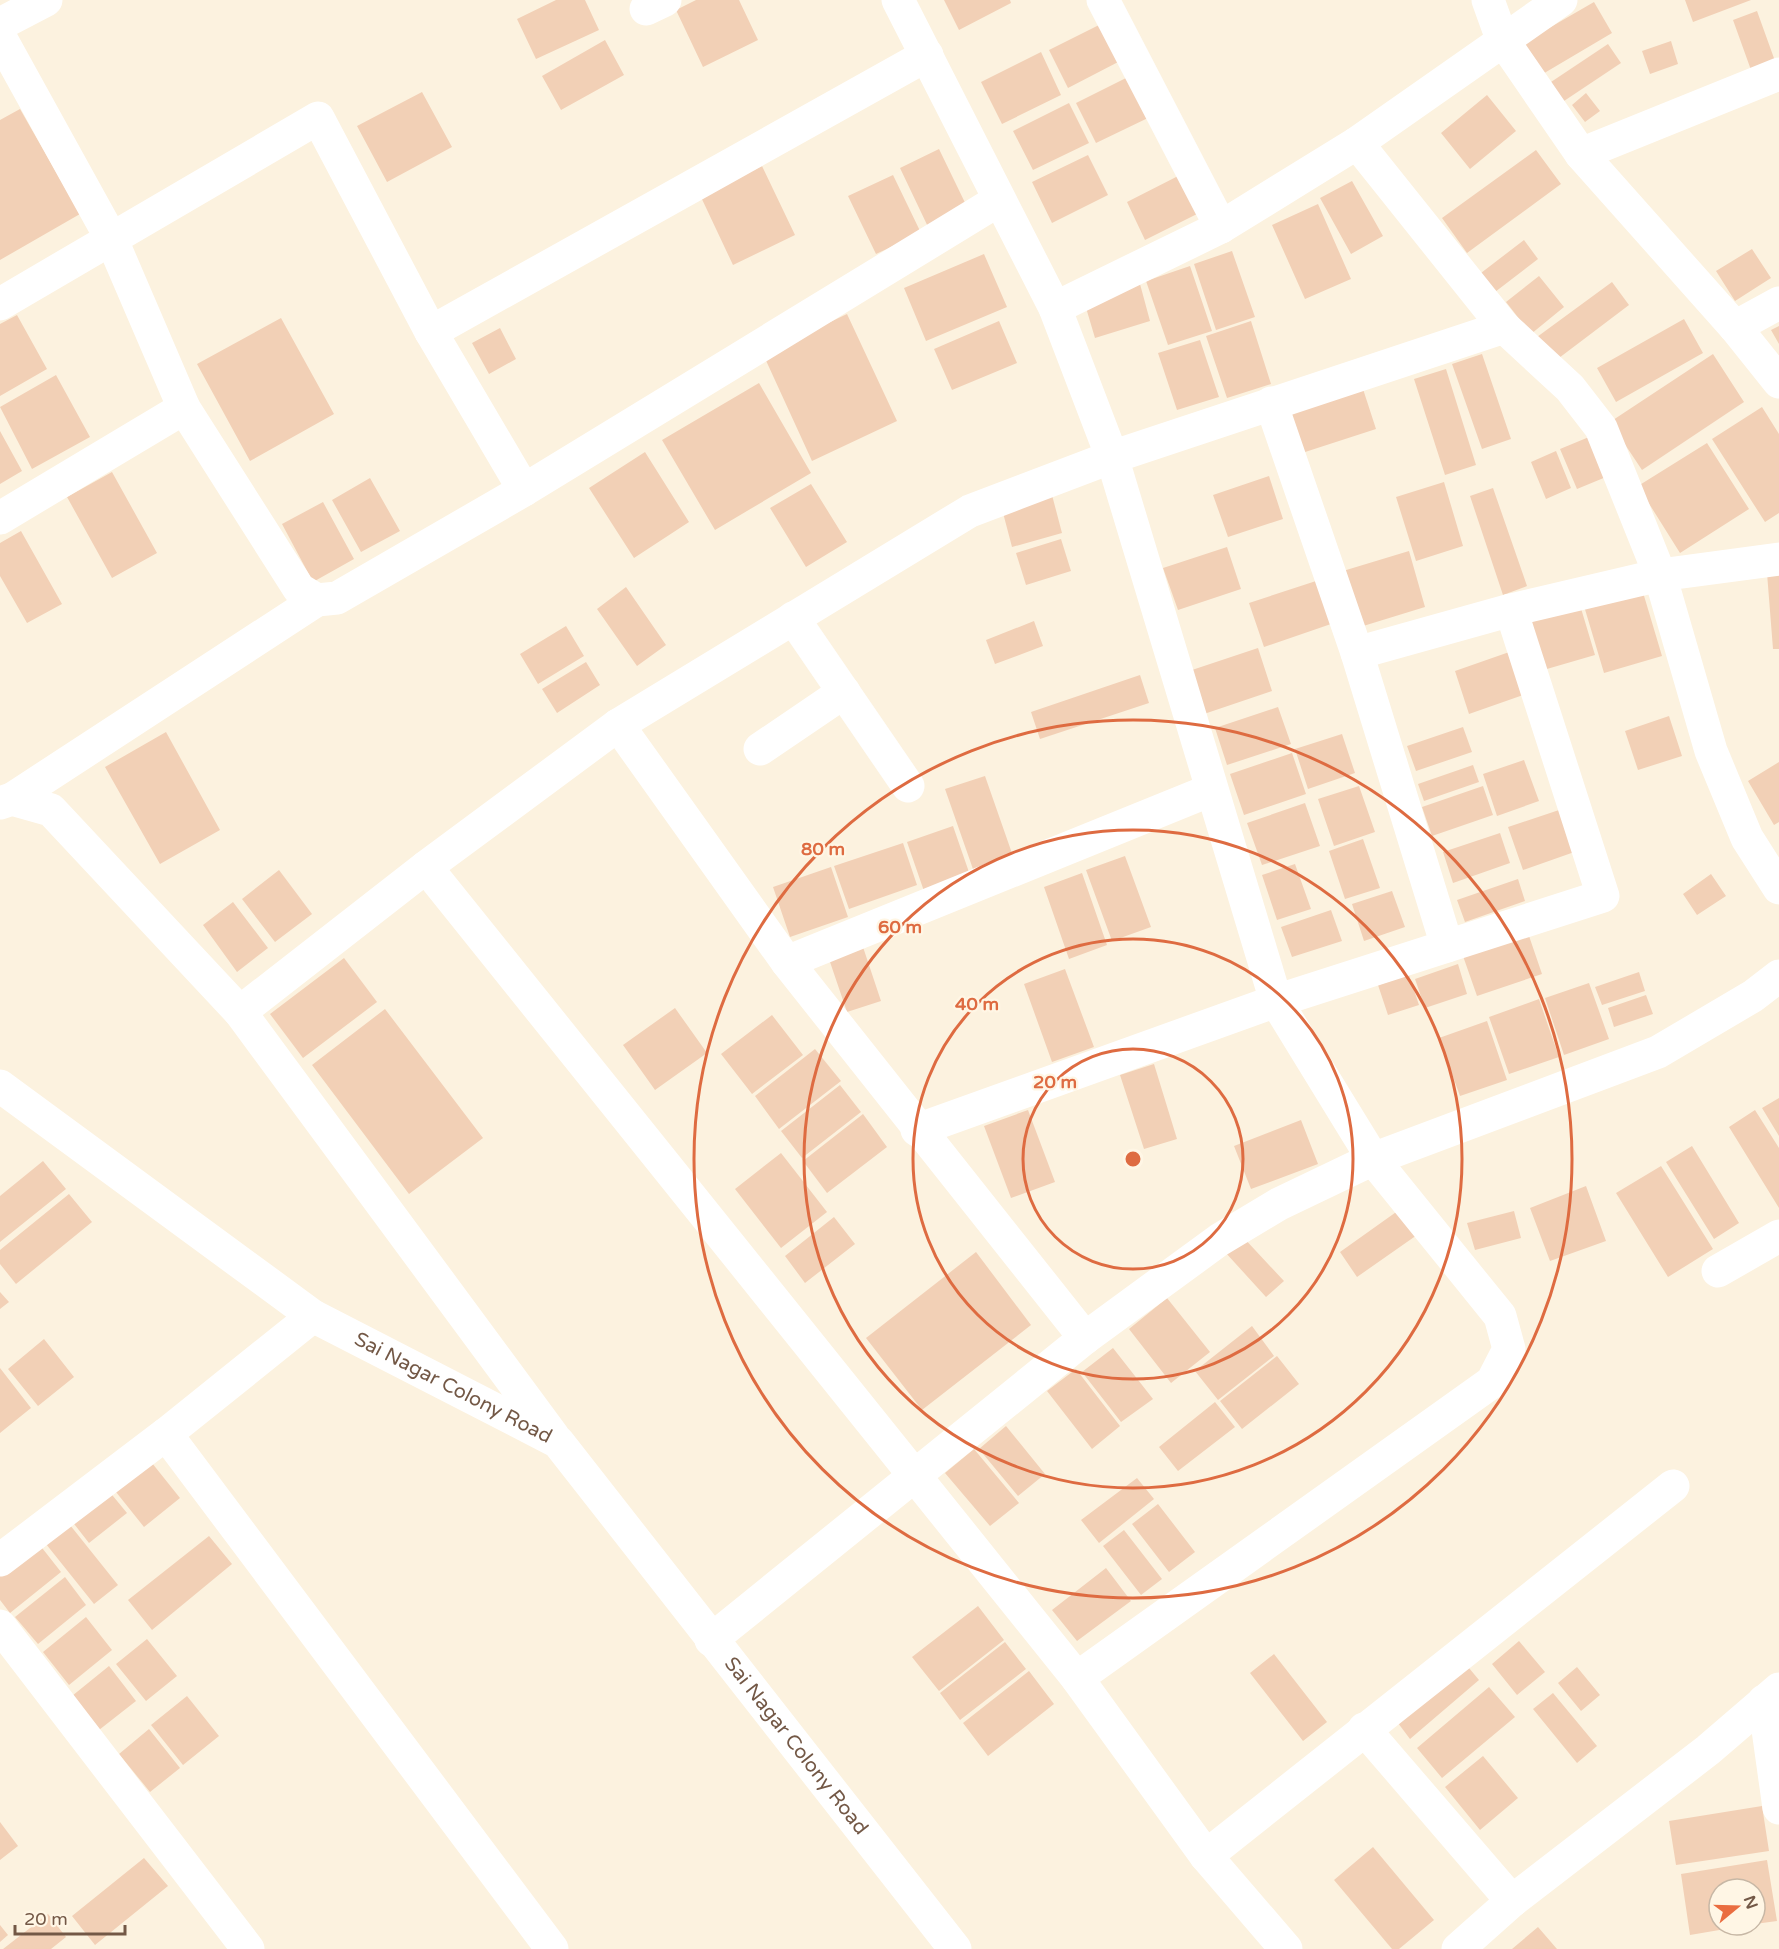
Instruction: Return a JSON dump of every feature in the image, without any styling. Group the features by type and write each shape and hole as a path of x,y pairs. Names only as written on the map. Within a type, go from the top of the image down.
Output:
{"street":[{"path":"0,24 46,0"},
{"path":"898,0 1055,308 1112,457 1276,1001 1372,1159 1500,1316 1509,1349 1492,1382 1077,1678"},
{"path":"1103,0 1221,227"},
{"path":"1488,0 1502,39 1581,154 1736,327 1779,382"},
{"path":"1055,308 1221,227 1357,144 1502,39 1552,7 1582,0"},
{"path":"0,37 111,238 184,408 299,589 317,600"},
{"path":"431,332 927,55"},
{"path":"1581,154 1779,74"},
{"path":"0,304 318,118 431,332 524,490"},
{"path":"1357,144 1504,327 1570,388 1601,428 1660,575 1711,751 1747,838 1779,888"},
{"path":"6,801 317,600 337,598 524,490 999,200"},
{"path":"1736,327 1779,303"},
{"path":"240,1012 426,867 618,725 970,511 1112,457 1504,327"},
{"path":"1271,403 1357,653 1447,946"},
{"path":"0,518 184,408"},
{"path":"1357,653 1510,610 1660,575 1779,559"},
{"path":"917,1130 1276,1001 1603,896 1510,610"},
{"path":"793,618 908,786"},
{"path":"760,749 844,692"},
{"path":"618,725 787,962 917,1130 1085,1338"},
{"path":"787,962 1211,790"},
{"path":"6,801 51,810 240,1012 558,1442"},
{"path":"426,867 1077,1678 1206,1857 1286,1949"},
{"path":"711,1640 1085,1338 1219,1240 1280,1204 1372,1159 1658,1052 1753,996 1779,976"},
{"name":"Sai Nagar Colony Road","path":"0,1086 313,1316 558,1442 955,1949"},
{"path":"1718,1271 1779,1236"},
{"path":"0,1560 166,1434 313,1316"},
{"path":"166,1434 552,1949"},
{"path":"1206,1857 1673,1485"},
{"path":"0,1626 248,1949"},
{"path":"1771,1695 1779,1808"},
{"path":"1458,1949 1512,1900 1708,1750 1771,1695"},
{"path":"1364,1729 1512,1900"}],"building":[{"path":"556,0 585,0 599,30 536,59 517,19"},
{"path":"696,0 739,0 758,40 703,67 676,10"},
{"path":"944,0 1010,0 1011,3 959,30"},
{"path":"1685,0 1751,0 1693,22"},
{"path":"1594,2 1612,33 1541,75 1523,43"},
{"path":"1757,11 1775,61 1751,70 1733,20"},
{"path":"1103,23 1122,60 1068,88 1049,50"},
{"path":"605,40 624,75 561,110 542,76"},
{"path":"1671,41 1678,64 1650,74 1642,51"},
{"path":"1608,44 1621,63 1561,103 1548,84"},
{"path":"1041,52 1061,95 1002,124 981,82"},
{"path":"1130,76 1150,117 1096,143 1076,103"},
{"path":"422,92 452,147 387,182 357,126"},
{"path":"1586,93 1600,111 1585,122 1572,105"},
{"path":"1487,95 1516,131 1470,169 1441,133"},
{"path":"1069,103 1089,143 1033,170 1013,131"},
{"path":"20,109 80,214 0,260 0,120"},
{"path":"939,149 970,213 930,231 900,168"},
{"path":"1536,150 1561,184 1467,253 1442,218"},
{"path":"1088,155 1108,195 1052,223 1032,182"},
{"path":"762,166 795,235 733,265 700,195"},
{"path":"1182,174 1201,212 1145,240 1127,202"},
{"path":"893,175 921,233 876,254 848,196"},
{"path":"1352,181 1383,236 1351,254 1320,198"},
{"path":"1318,204 1351,279 1305,299 1272,225"},
{"path":"1524,240 1538,259 1495,292 1481,273"},
{"path":"1752,249 1771,278 1735,301 1716,271"},
{"path":"1232,251 1255,317 1216,330 1194,264"},
{"path":"984,254 1007,307 926,341 904,288"},
{"path":"1190,266 1212,331 1168,345 1146,281"},
{"path":"1539,276 1564,307 1531,334 1506,302"},
{"path":"1612,282 1629,305 1555,361 1537,337"},
{"path":"1140,284 1150,321 1095,338 1084,301"},
{"path":"847,314 897,421 812,461 763,354"},
{"path":"17,315 47,369 0,396 0,324"},
{"path":"281,318 334,414 250,461 197,364"},
{"path":"1684,319 1703,353 1616,402 1597,368"},
{"path":"999,321 1017,363 952,390 934,349"},
{"path":"1251,321 1271,384 1227,398 1206,336"},
{"path":"1779,326 1779,344 1771,330"},
{"path":"500,328 516,359 489,374 472,343"},
{"path":"1200,340 1219,397 1177,410 1158,353"},
{"path":"1482,354 1511,439 1482,449 1452,364"},
{"path":"1713,354 1744,402 1642,470 1610,422"},
{"path":"1446,369 1476,465 1445,475 1414,379"},
{"path":"56,375 90,437 32,469 0,407"},
{"path":"759,383 811,473 715,530 662,440"},
{"path":"1363,389 1376,429 1302,453 1289,412"},
{"path":"1762,407 1779,434 1779,513 1765,522 1712,439"},
{"path":"0,431 22,471 0,484"},
{"path":"1589,437 1606,477 1577,489 1560,449"},
{"path":"1707,443 1749,509 1680,553 1638,486"},
{"path":"1556,451 1571,488 1546,499 1531,462"},
{"path":"645,452 689,522 634,558 589,488"},
{"path":"112,472 157,553 112,578 67,497"},
{"path":"1269,476 1283,519 1228,537 1213,495"},
{"path":"370,478 400,531 361,552 332,500"},
{"path":"1444,482 1463,546 1416,561 1396,497"},
{"path":"811,484 847,542 806,567 770,508"},
{"path":"1493,488 1527,586 1503,595 1470,496"},
{"path":"1052,495 1062,533 1012,547 1002,509"},
{"path":"323,502 354,559 313,582 282,524"},
{"path":"21,531 62,604 27,623 0,576 0,543"},
{"path":"1061,539 1071,571 1026,585 1016,553"},
{"path":"1227,547 1241,589 1178,610 1163,568"},
{"path":"1409,551 1425,607 1360,627 1343,571"},
{"path":"1779,572 1779,649 1773,649 1767,573"},
{"path":"1316,581 1331,624 1264,647 1249,603"},
{"path":"626,587 666,645 637,666 597,609"},
{"path":"1642,589 1662,656 1604,673 1584,606"},
{"path":"1580,605 1595,655 1540,671 1525,621"},
{"path":"1034,621 1043,646 995,664 986,640"},
{"path":"566,626 584,656 538,684 520,654"},
{"path":"1258,648 1272,691 1204,714 1189,671"},
{"path":"1515,650 1529,693 1469,714 1455,671"},
{"path":"586,662 600,685 557,713 542,689"},
{"path":"1140,675 1149,703 1040,739 1031,712"},
{"path":"1278,707 1291,744 1227,765 1215,728"},
{"path":"1669,716 1682,756 1638,770 1625,731"},
{"path":"1463,727 1472,752 1416,771 1407,746"},
{"path":"166,732 220,830 160,864 105,767"},
{"path":"1342,734 1355,773 1308,789 1295,749"},
{"path":"1292,753 1306,794 1244,815 1230,774"},
{"path":"1524,760 1539,801 1497,816 1483,774"},
{"path":"1779,762 1779,822 1774,825 1748,781"},
{"path":"1473,765 1479,782 1424,801 1418,784"},
{"path":"985,776 1014,859 974,872 945,789"},
{"path":"1359,786 1375,832 1334,846 1318,799"},
{"path":"1483,786 1493,815 1432,836 1422,807"},
{"path":"1305,803 1320,846 1262,865 1247,823"},
{"path":"1565,808 1580,850 1523,870 1508,827"},
{"path":"953,826 971,878 925,894 907,842"},
{"path":"1500,833 1510,863 1453,883 1443,852"},
{"path":"1363,839 1380,888 1345,899 1329,851"},
{"path":"903,843 917,885 849,909 834,866"},
{"path":"1125,856 1151,927 1112,941 1086,870"},
{"path":"1295,864 1311,909 1277,920 1262,875"},
{"path":"831,867 848,917 790,937 773,887"},
{"path":"279,870 312,914 275,942 242,899"},
{"path":"1082,873 1107,945 1069,959 1044,887"},
{"path":"1711,874 1726,896 1697,915 1683,894"},
{"path":"1518,879 1525,901 1465,922 1457,900"},
{"path":"1392,891 1405,927 1364,941 1352,904"},
{"path":"233,902 268,948 237,972 203,925"},
{"path":"1331,910 1342,941 1292,957 1281,927"},
{"path":"1528,933 1542,974 1477,996 1463,956"},
{"path":"863,947 881,1001 847,1012 829,959"},
{"path":"344,958 377,1002 303,1058 270,1014"},
{"path":"1458,964 1467,994 1425,1008 1415,979"},
{"path":"1065,969 1094,1047 1052,1062 1024,984"},
{"path":"1639,972 1645,991 1602,1005 1595,987"},
{"path":"1409,975 1419,1005 1388,1015 1378,985"},
{"path":"1589,983 1609,1039 1564,1055 1545,998"},
{"path":"1646,995 1653,1014 1614,1027 1608,1008"},
{"path":"1539,999 1559,1057 1509,1074 1489,1017"},
{"path":"675,1008 707,1053 655,1090 623,1045"},
{"path":"385,1009 483,1138 409,1194 312,1065"},
{"path":"772,1015 803,1055 752,1094 721,1054"},
{"path":"1487,1021 1507,1080 1460,1096 1439,1038"},
{"path":"815,1049 841,1081 779,1129 755,1096"},
{"path":"1154,1064 1177,1139 1144,1149 1120,1075"},
{"path":"840,1085 861,1112 802,1158 781,1131"},
{"path":"1779,1098 1779,1136 1762,1108"},
{"path":"1028,1110 1055,1182 1011,1198 984,1126"},
{"path":"1755,1110 1779,1148 1779,1208 1729,1127"},
{"path":"863,1114 887,1147 827,1193 803,1161"},
{"path":"1301,1120 1318,1164 1251,1189 1234,1146"},
{"path":"1692,1146 1739,1223 1714,1239 1666,1162"},
{"path":"781,1153 827,1212 781,1248 735,1189"},
{"path":"43,1161 66,1189 0,1242 0,1196"},
{"path":"1661,1166 1713,1249 1668,1277 1616,1193"},
{"path":"1586,1186 1606,1241 1550,1261 1530,1208"},
{"path":"69,1194 92,1222 16,1284 0,1264 0,1250"},
{"path":"1399,1210 1417,1235 1357,1277 1340,1252"},
{"path":"1514,1211 1521,1238 1475,1250 1467,1223"},
{"path":"834,1217 855,1244 805,1283 785,1256"},
{"path":"1242,1236 1284,1281 1266,1297 1225,1252"},
{"path":"976,1252 1031,1325 922,1410 866,1338"},
{"path":"0,1292 9,1302 0,1309"},
{"path":"1167,1298 1210,1352 1171,1383 1129,1329"},
{"path":"1252,1326 1274,1356 1218,1400 1195,1371"},
{"path":"44,1339 74,1377 38,1406 8,1369"},
{"path":"1113,1348 1153,1399 1121,1422 1082,1372"},
{"path":"1277,1356 1299,1384 1242,1429 1220,1401"},
{"path":"0,1368 31,1408 0,1433"},
{"path":"1076,1369 1120,1426 1092,1449 1047,1391"},
{"path":"1215,1402 1235,1427 1178,1471 1159,1447"},
{"path":"1006,1426 1045,1474 1018,1496 979,1449"},
{"path":"974,1449 1019,1503 990,1526 945,1473"},
{"path":"148,1458 180,1498 144,1527 112,1487"},
{"path":"1137,1478 1154,1499 1099,1543 1081,1520"},
{"path":"108,1490 127,1513 89,1543 71,1520"},
{"path":"1158,1504 1195,1552 1169,1572 1132,1524"},
{"path":"66,1520 118,1585 94,1604 42,1539"},
{"path":"1124,1530 1162,1579 1141,1595 1103,1546"},
{"path":"209,1536 232,1564 152,1630 128,1600"},
{"path":"39,1544 61,1572 10,1613 0,1600 0,1575"},
{"path":"1106,1568 1131,1601 1077,1641 1052,1610"},
{"path":"65,1577 86,1605 38,1644 15,1617"},
{"path":"978,1606 1004,1640 939,1691 912,1657"},
{"path":"86,1617 112,1650 69,1685 43,1652"},
{"path":"147,1639 177,1676 146,1701 116,1664"},
{"path":"1519,1641 1545,1672 1517,1695 1492,1664"},
{"path":"1005,1642 1026,1669 960,1720 940,1693"},
{"path":"1274,1654 1327,1722 1303,1741 1250,1673"},
{"path":"1464,1662 1479,1680 1410,1739 1395,1719"},
{"path":"109,1666 136,1701 99,1730 72,1696"},
{"path":"1577,1667 1600,1695 1581,1711 1558,1683"},
{"path":"1029,1671 1054,1704 988,1756 963,1723"},
{"path":"1489,1687 1515,1717 1442,1778 1417,1748"},
{"path":"1553,1693 1597,1746 1577,1763 1533,1709"},
{"path":"187,1696 219,1736 183,1765 151,1725"},
{"path":"149,1729 180,1768 150,1792 119,1754"},
{"path":"1483,1756 1518,1798 1480,1830 1445,1787"},
{"path":"1762,1806 1769,1851 1676,1865 1669,1821"},
{"path":"0,1822 18,1846 0,1860"},
{"path":"1373,1847 1434,1920 1399,1949 1392,1949 1334,1880"},
{"path":"144,1858 168,1886 95,1945 72,1916"},
{"path":"1767,1860 1777,1921 1767,1922 1767,1877 1707,1877 1707,1932 1690,1935 1681,1874"},
{"path":"48,1914 66,1937 51,1949 3,1949"},
{"path":"0,1925 8,1935 0,1942"},
{"path":"1538,1927 1557,1949 1512,1949"}]}
